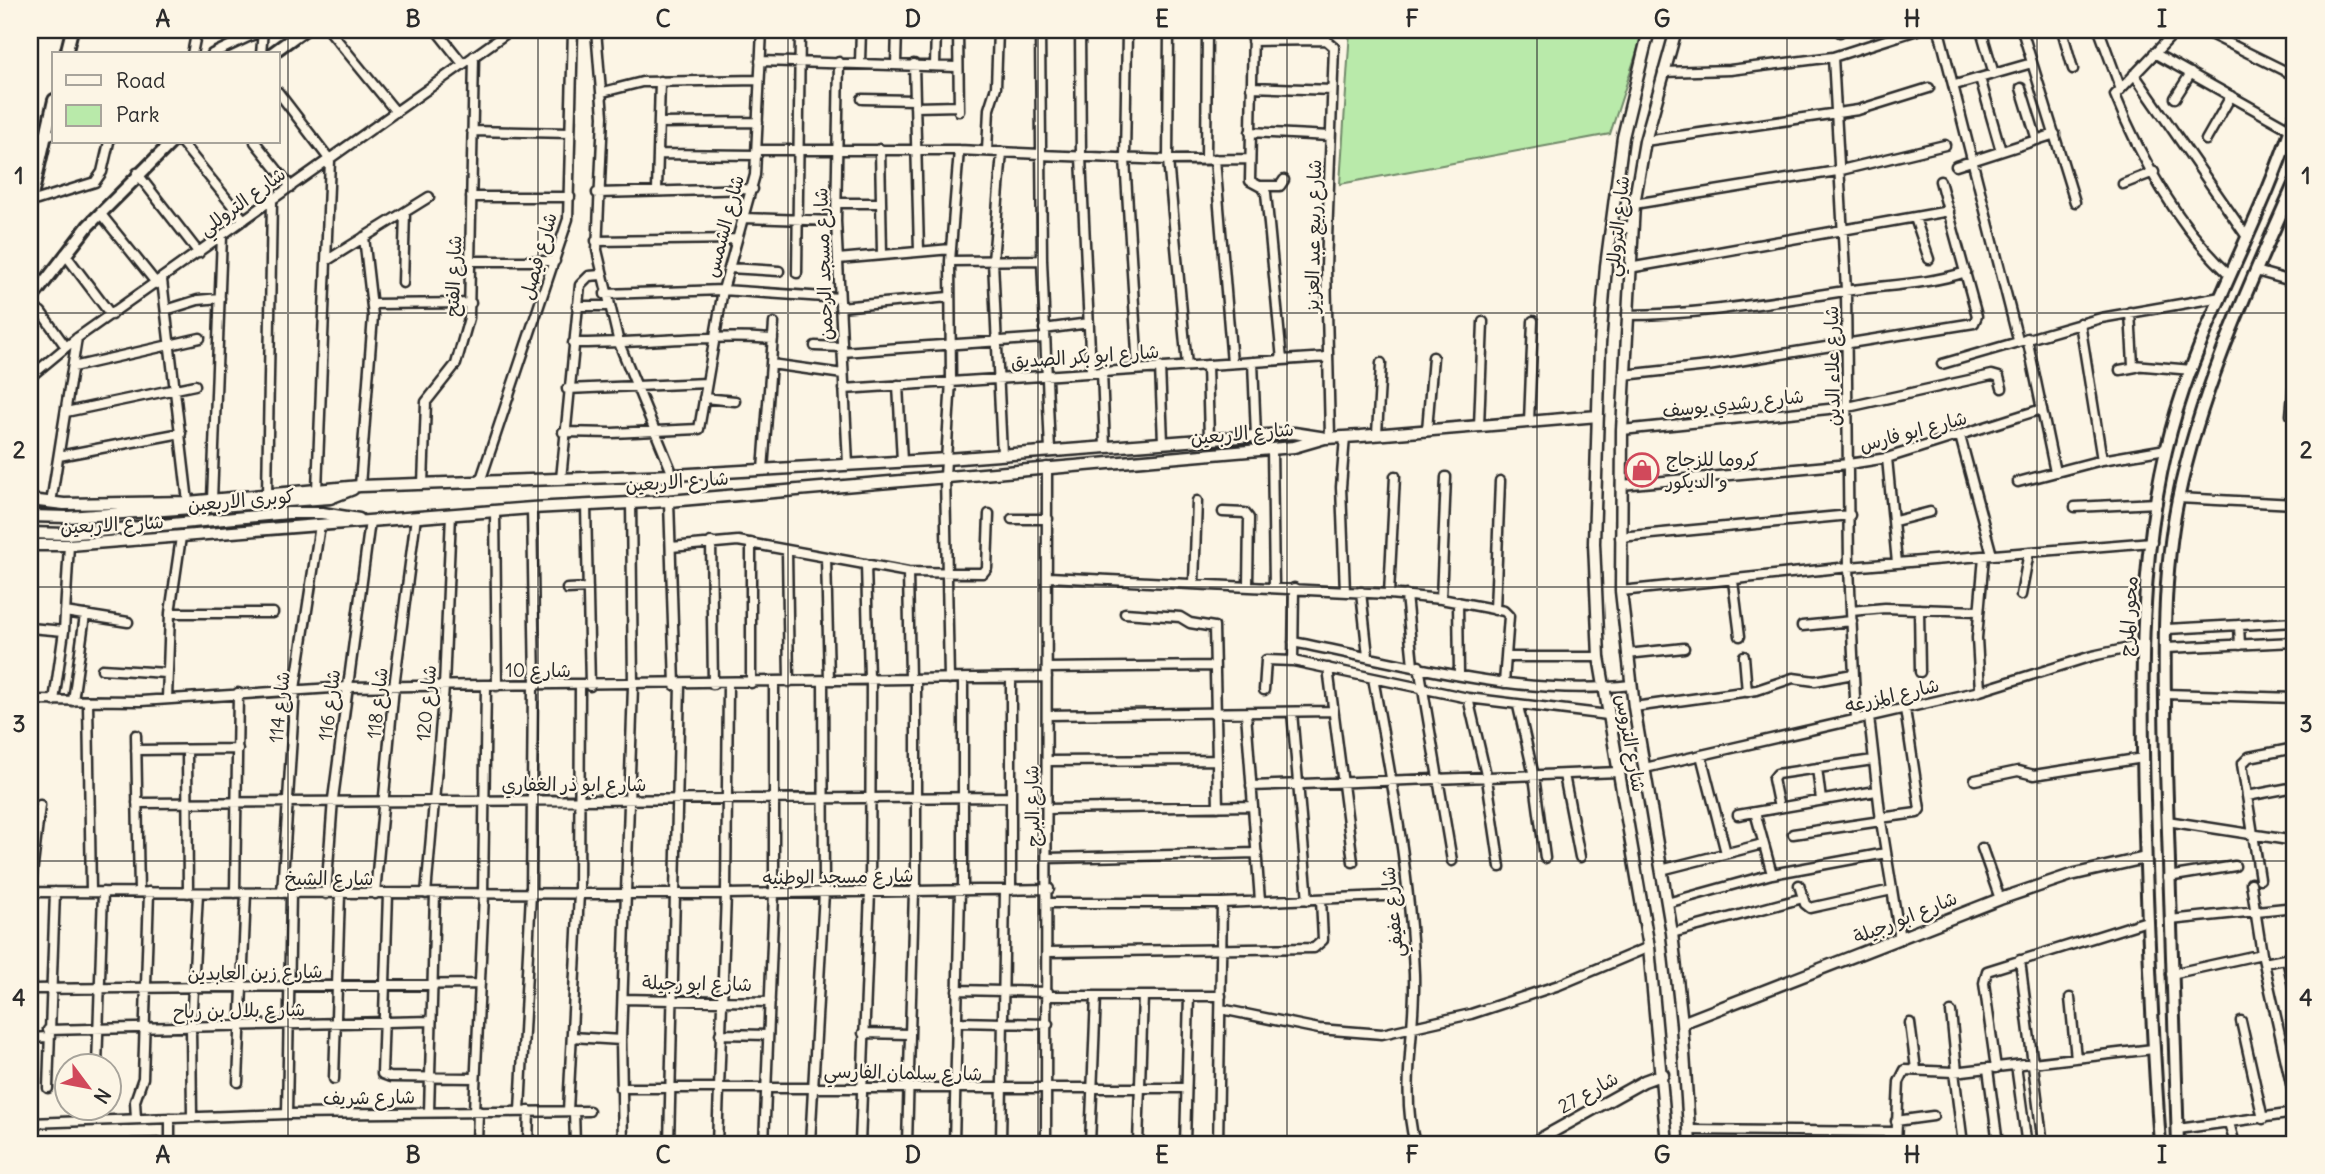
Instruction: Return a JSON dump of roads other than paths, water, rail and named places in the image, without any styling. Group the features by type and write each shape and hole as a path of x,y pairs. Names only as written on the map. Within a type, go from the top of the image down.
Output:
{"main road":[{"path":"66,52 72,30"},
{"path":"274,52 304,30"},
{"name":"محور المرج","path":"2160,1144 2147,921 2143,758 2143,645 2157,503 2166,449 2192,370 2295,116"},
{"path":"30,203 50,134"},
{"path":"30,299 100,213 137,173 170,144"},
{"name":"محور المرج","path":"2178,1144 2168,877 2165,694 2169,563 2178,498 2211,382 2256,271 2292,198 2295,183"}],"street":[{"path":"192,52 197,30"},
{"path":"216,52 263,30 261,52"},
{"path":"329,30 396,113"},
{"path":"436,30 463,64"},
{"name":"شارع التروللي","path":"30,377 77,338 510,30"},
{"name":"شارع فيصل","path":"480,482 568,219 573,30"},
{"path":"596,30 603,92 596,241 601,275 619,344 673,475"},
{"name":"شارع الشمس","path":"654,432 699,429 723,290 753,189 762,30"},
{"path":"797,273 800,30"},
{"path":"809,30 835,31"},
{"path":"860,62 861,30"},
{"path":"896,63 897,30"},
{"path":"935,65 936,30"},
{"path":"862,99 959,108 958,30"},
{"path":"987,151 989,109 996,87 998,30"},
{"path":"1040,30 1042,260 1049,451"},
{"path":"1080,30 1080,157 1091,371"},
{"path":"1127,30 1125,159 1138,369"},
{"path":"1169,30 1168,160 1188,366"},
{"path":"1207,30 1210,159 1232,363"},
{"path":"1253,30 1251,183 1280,186 1284,180"},
{"name":"شارع التروللي","path":"1598,416 1600,344 1611,228 1625,126 1650,30"},
{"name":"شارع التروللي","path":"1622,430 1634,204 1645,141 1676,30"},
{"path":"1663,72 1731,70 1833,57 1917,30"},
{"path":"1939,30 1972,161 2042,409 2054,472"},
{"path":"1981,30 1994,74"},
{"path":"2022,30 2075,202"},
{"path":"2062,30 2073,69"},
{"path":"2099,30 2120,87"},
{"path":"2177,30 2120,87 2115,96 2154,172 2190,230 2230,275"},
{"path":"2202,30 2295,76"},
{"name":"شارع ربيع عبد العزيز","path":"1252,41 1326,40 1334,47 1326,267 1328,438"},
{"path":"2154,53 2291,130"},
{"name":"شارع الفتح","path":"423,484 426,402 456,364 462,351 471,303 474,56"},
{"name":"شارع علاء الدين","path":"1833,57 1848,344 1849,568 1856,720"},
{"path":"760,61 896,63 957,67"},
{"name":"شارع مسجد الرحمن","path":"839,62 836,221 848,464"},
{"path":"1955,85 2032,63"},
{"path":"914,64 919,251"},
{"path":"2175,98 2191,73"},
{"path":"2134,74 2247,237"},
{"path":"1980,78 2001,151"},
{"path":"603,92 629,84 660,81 760,80"},
{"path":"657,190 660,81"},
{"path":"1251,87 1332,90"},
{"path":"1645,141 1866,109 1929,88"},
{"path":"2021,88 2037,140"},
{"path":"280,95 330,160 317,490"},
{"path":"2206,140 2231,96"},
{"path":"659,123 758,122"},
{"path":"472,131 570,133"},
{"path":"1250,132 1330,136"},
{"path":"30,137 50,134"},
{"path":"1956,166 2055,134"},
{"path":"30,203 91,184 102,172 109,144"},
{"path":"183,144 244,220"},
{"path":"257,144 291,187"},
{"path":"1634,204 1837,171 1945,145"},
{"path":"658,154 798,149 916,149 1125,159 1250,159"},
{"path":"880,149 881,254"},
{"path":"949,679 946,476 951,381 949,297 959,150"},
{"path":"1002,152 993,261 1002,454"},
{"path":"2123,184 2154,172"},
{"path":"137,173 199,253"},
{"path":"1624,375 1708,366 1976,321 1966,272 1941,181"},
{"path":"1261,186 1266,193 1282,360"},
{"path":"597,192 753,189"},
{"path":"326,261 429,197"},
{"path":"471,197 570,197"},
{"path":"267,495 272,200"},
{"path":"836,203 880,203"},
{"path":"403,283 405,212"},
{"path":"1629,268 1949,212"},
{"path":"100,213 159,282 166,310 188,502"},
{"path":"744,218 836,221"},
{"path":"1915,218 1929,260"},
{"path":"1611,228 1633,227"},
{"path":"212,500 222,236"},
{"path":"360,486 372,304 364,237"},
{"path":"596,241 737,239"},
{"path":"838,260 951,249"},
{"path":"65,254 111,315"},
{"path":"950,261 1042,260"},
{"path":"471,261 555,261"},
{"path":"729,268 779,271"},
{"path":"2256,271 2295,282"},
{"path":"1627,315 1718,311 1846,290 1919,283 1966,272"},
{"path":"561,479 567,389 583,280 601,275"},
{"path":"605,294 723,290 839,303 949,297"},
{"path":"1942,364 2080,323 2221,297"},
{"path":"166,310 198,300 220,298"},
{"path":"372,304 471,303"},
{"path":"578,306 608,306"},
{"path":"41,312 66,347"},
{"path":"2130,312 2132,362 2136,366"},
{"path":"1479,426 1483,321"},
{"path":"1529,422 1533,321"},
{"path":"762,470 774,323"},
{"path":"815,345 842,350 995,341 1089,323"},
{"path":"2080,323 2102,460"},
{"path":"573,343 619,344 715,336 773,339"},
{"path":"51,503 77,338"},
{"path":"73,367 200,338"},
{"name":"شارع ابو بكر الصديق","path":"844,389 1328,357"},
{"path":"1427,430 1433,357"},
{"path":"1254,362 1256,436"},
{"path":"1377,434 1381,363"},
{"path":"771,364 843,373"},
{"path":"1207,365 1209,439"},
{"path":"2120,370 2136,366 2192,370"},
{"path":"1160,367 1163,442"},
{"path":"2291,415 2295,369"},
{"path":"1102,371 1105,447"},
{"name":"شارع رشدي يوسف","path":"1622,430 1849,407 1992,374 1999,377 2002,388"},
{"path":"567,389 707,383"},
{"path":"66,412 195,385"},
{"path":"898,385 902,461"},
{"path":"704,398 735,401"},
{"name":"شارع ابو فارس","path":"1621,485 1849,464 1887,457 2042,409"},
{"name":"شارع الاربعين","path":"30,545 69,545 532,508 669,501 1294,447 1328,438 1598,416"},
{"name":"شارع التروس","path":"1598,416 1594,543 1599,657 1649,947 1663,1074"},
{"name":"شارع التروس","path":"1622,430 1620,592 1634,707 1672,933 1682,1023 1689,1130"},
{"path":"563,432 654,432"},
{"path":"59,456 181,433"},
{"name":"شارع الاربعين","path":"30,500 51,503 188,502 360,486 762,470 1294,433 1328,438"},
{"path":"1960,436 1988,555 1978,611 1980,691"},
{"path":"1345,437 1341,487 1345,592"},
{"path":"1272,449 1274,586"},
{"path":"2018,482 2102,460 2166,449"},
{"path":"1887,457 1897,563"},
{"name":"شارع البرج","path":"1046,1144 1049,903 1046,715 1049,577 1047,467"},
{"path":"1389,594 1395,476"},
{"path":"1441,599 1446,477"},
{"path":"1499,610 1500,481"},
{"name":"كوبرى الاربعين","path":"30,516 68,517 330,498 360,486"},
{"path":"2178,498 2295,504"},
{"path":"669,501 678,685 677,893 668,1088 669,1144"},
{"path":"1194,583 1197,501"},
{"path":"623,1144 621,1040 633,685 631,502"},
{"path":"2075,507 2157,503"},
{"path":"575,1144 571,1111 572,1037 588,588 586,505"},
{"path":"528,1144 525,1111 534,686 532,508"},
{"path":"495,511 497,686"},
{"name":"كوبرى الاربعين","path":"30,533 66,534 305,512 338,514 370,521"},
{"path":"1223,512 1245,513 1250,521 1248,585"},
{"path":"1895,521 1930,512"},
{"name":"شارع 120","path":"429,1111 433,985 430,894 433,800 444,687 451,514"},
{"path":"671,547 711,542 751,543 908,572 947,574 987,571 989,514"},
{"path":"1620,537 1850,515"},
{"name":"شارع 118","path":"375,894 394,687 416,517"},
{"path":"1012,519 1048,519"},
{"name":"شارع 116","path":"326,894 332,799 370,521"},
{"name":"شارع 114","path":"287,1114 289,986 286,801 295,689 320,525"},
{"path":"167,699 170,613 181,537"},
{"path":"711,542 713,684"},
{"path":"1620,592 1897,563 2152,542"},
{"path":"751,543 751,683"},
{"path":"54,701 64,631 69,545"},
{"path":"788,550 789,682"},
{"path":"2021,595 2029,552"},
{"path":"810,1144 824,892 821,799 826,680 826,557"},
{"path":"860,1144 870,891 870,678 866,564"},
{"path":"907,1144 916,797 908,572"},
{"path":"1049,577 1274,586 1406,595 1499,610 1509,616 1504,683"},
{"path":"1733,581 1740,636"},
{"path":"567,589 588,588"},
{"path":"1293,661 1294,588"},
{"path":"1362,592 1368,656"},
{"path":"1406,595 1416,666 1423,689 1452,861"},
{"path":"1458,602 1459,674"},
{"path":"1919,609 1920,672"},
{"path":"1851,611 1978,611"},
{"path":"65,612 128,622"},
{"path":"170,613 273,613"},
{"path":"1125,613 1180,617 1190,623 1214,628 1217,807"},
{"path":"73,701 85,615"},
{"path":"1802,626 1852,621"},
{"path":"2167,629 2295,622"},
{"path":"2239,625 2240,645"},
{"path":"30,628 64,631"},
{"path":"1293,642 1504,683 1603,688 1631,685"},
{"path":"2166,648 2295,642"},
{"name":"شارع المزرعه","path":"1645,768 1980,691 2092,656 2143,645"},
{"path":"1627,654 1684,648"},
{"path":"1744,656 1747,692"},
{"path":"1506,657 1599,657"},
{"path":"1264,690 1266,660 1293,661 1468,698 1608,715"},
{"path":"1047,667 1214,666"},
{"path":"1328,668 1353,862"},
{"path":"102,669 166,673"},
{"path":"1634,707 1747,692 1793,678 1815,681 1853,674"},
{"name":"شارع 10","path":"30,699 88,702 346,687 678,685 870,678 1047,677"},
{"path":"1000,1144 1011,797 1011,678"},
{"name":"شارع عفيفي","path":"1373,678 1392,781 1408,895 1414,976 1408,1103 1415,1144"},
{"path":"954,1144 963,797 963,679"},
{"path":"764,1144 774,893 774,682"},
{"path":"717,1144 726,894 728,684"},
{"path":"477,1144 475,1078 484,894 486,686"},
{"path":"235,893 238,693"},
{"path":"2165,694 2295,698"},
{"path":"1468,698 1487,779 1500,867"},
{"path":"88,702 91,891"},
{"path":"1518,706 1534,776 1545,858"},
{"path":"1793,834 1917,813 1920,808 1905,709"},
{"path":"1046,715 1332,711"},
{"path":"1292,712 1308,900"},
{"path":"1245,713 1260,901"},
{"path":"1869,717 1876,791 1900,939"},
{"path":"136,734 137,803 144,892 145,990 143,1078 135,1101 136,1119"},
{"path":"2260,879 2242,772 2245,759 2295,747"},
{"path":"136,750 238,750"},
{"path":"187,750 188,893"},
{"path":"1701,755 1726,853"},
{"path":"1975,779 2018,771 2034,775 2143,758"},
{"path":"1047,761 1216,760"},
{"path":"1779,808 1775,775 1873,760"},
{"path":"1817,768 1821,800"},
{"path":"1251,786 1619,772"},
{"path":"1564,775 1580,857"},
{"path":"2247,796 2295,787"},
{"path":"1738,815 1876,791"},
{"name":"شارع ابو ذر الغفاري","path":"137,803 332,799 484,801 1011,797"},
{"path":"30,892 40,805"},
{"path":"1047,809 1253,806"},
{"path":"1755,812 1772,874"},
{"path":"2167,821 2295,841"},
{"path":"1661,870 1763,844"},
{"path":"1982,848 2000,899"},
{"path":"1048,858 1256,853"},
{"path":"1667,903 1772,874 1886,853"},
{"name":"شارع ابو رجيلة","path":"1682,1023 2000,899 2071,875 2145,858"},
{"path":"2168,877 2235,866"},
{"path":"2251,883 2263,958 2295,1102"},
{"path":"1799,885 1807,907 1814,908 1892,890"},
{"name":"شارع مسجد الوطنيه","path":"628,892 726,894 1049,890"},
{"path":"97,1052 103,891"},
{"name":"شارع الشيخ","path":"30,892 628,892"},
{"path":"48,1088 55,892"},
{"path":"192,1117 191,1027 198,893"},
{"path":"238,1082 238,1026 246,893"},
{"path":"334,1079 340,894"},
{"path":"388,894 380,1069 390,1077 475,1078"},
{"path":"1049,903 1222,903 1408,895"},
{"path":"1672,933 1803,898"},
{"path":"1048,952 1221,951 1318,947 1323,940 1321,899"},
{"path":"1218,1144 1222,903"},
{"path":"2170,920 2255,911 2295,910"},
{"path":"1998,1144 1984,978 1994,968 2147,921"},
{"path":"1221,1009 1351,1033 1382,1034 1471,1014 1559,985 1649,947"},
{"path":"2171,974 2263,958 2291,958 2295,995"},
{"path":"2020,960 2042,1137"},
{"name":"شارع زين العابدين","path":"30,989 480,985"},
{"path":"957,990 1096,996 1221,996"},
{"path":"1090,1144 1096,996"},
{"path":"1138,1144 1143,996"},
{"path":"1185,1144 1189,996"},
{"path":"2070,998 2076,1058"},
{"name":"شارع ابو رجيلة","path":"623,999 770,1002"},
{"path":"1951,1012 1963,1144"},
{"name":"شارع بلال بن رباح","path":"30,1038 48,1033 96,1029 432,1021"},
{"path":"957,1021 1048,1024"},
{"path":"2241,1021 2263,1119"},
{"path":"1910,1023 1916,1069"},
{"path":"720,1034 768,1035"},
{"path":"863,1034 909,1034"},
{"path":"572,1037 621,1040"},
{"path":"1896,1144 1900,1077 1905,1070 1956,1072 2153,1049"},
{"path":"2016,1065 2026,1139"},
{"path":"1663,1074 1667,1144"},
{"name":"شارع 27","path":"1531,1144 1644,1081 1663,1074"},
{"name":"شارع سلمان الفارسي","path":"620,1088 1186,1088"},
{"name":"شارع شريف","path":"30,1123 287,1114 589,1111"},
{"path":"2178,1129 2295,1113"},
{"path":"1896,1121 1933,1116"},
{"path":"132,1144 170,1144 170,1118"},
{"path":"2229,1123 2235,1144"},
{"path":"1690,1144 1689,1130 1895,1132"}],"place":[{"name":"كروما للزجاج و الديكور","path":"1642,470"}]}
